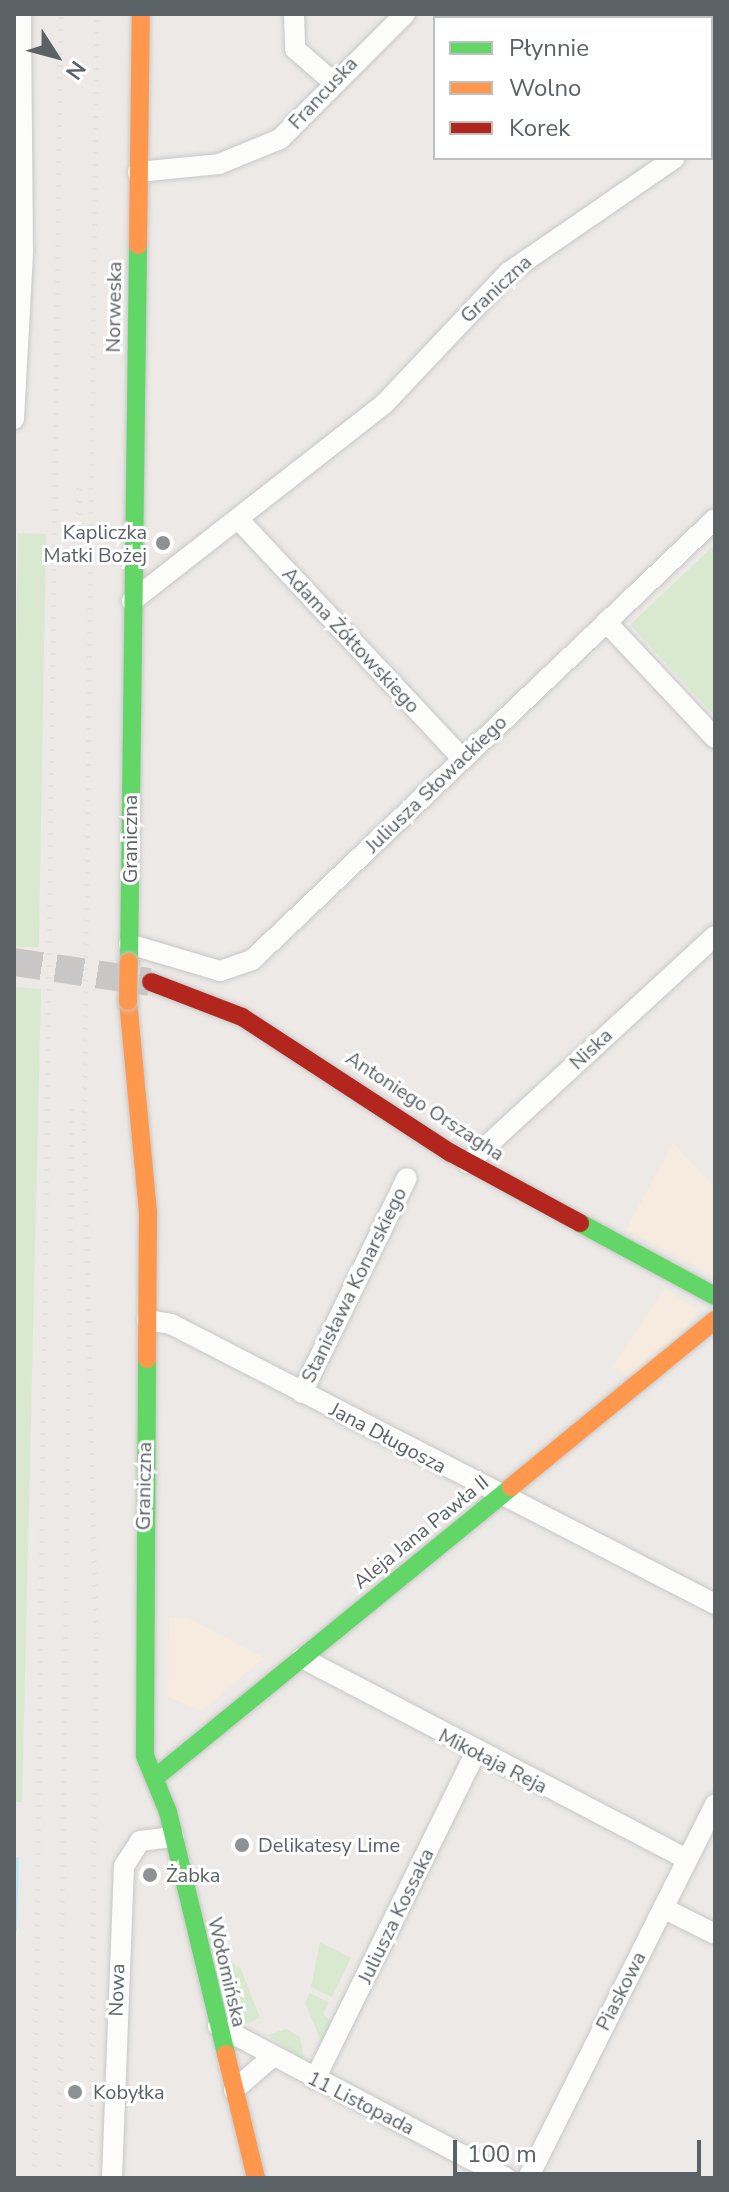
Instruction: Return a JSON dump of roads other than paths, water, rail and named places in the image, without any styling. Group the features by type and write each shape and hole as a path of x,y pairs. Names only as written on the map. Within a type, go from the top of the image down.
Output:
{"street":[{"path":"14,419 23,251 21,14"},
{"name":"Norweska","path":"132,601 141,14"},
{"path":"294,14 295,49 333,82"},
{"name":"Francuska","path":"138,172 219,164 280,139 333,82 405,14"},
{"name":"Graniczna","path":"156,1777 142,1731 147,1320 145,1150 128,1001 132,601 240,521 385,403 509,272 672,160"},
{"name":"Juliusza Słowackiego","path":"129,953 220,971 242,967 715,519"},
{"name":"Adama Żółtowskiego","path":"240,521 463,759"},
{"path":"606,622 715,738"},
{"name":"Niska","path":"468,1163 715,936"},
{"name":"Antoniego Orszagha","path":"151,982 218,1006 295,1047 468,1163 715,1296"},
{"name":"Stanisława Konarskiego","path":"302,1393 407,1178"},
{"name":"Jana Długosza","path":"147,1320 171,1324 715,1604"},
{"name":"Aleja Jana Pawła II","path":"156,1777 715,1320"},
{"name":"Mikołaja Reja","path":"302,1658 476,1752 687,1859"},
{"name":"Juliusza Kossaka","path":"315,2079 476,1752"},
{"name":"Wołomińska","path":"156,1777 174,1837 256,2178"},
{"name":"Piaskowa","path":"528,2178 715,1804"},
{"name":"Nowa","path":"112,2178 124,1866 140,1841 174,1837"},
{"path":"663,1908 715,1934"},
{"name":"11 Listopada","path":"218,2026 506,2178"},
{"path":"234,2090 272,2057"}],"waterway":[{"path":"14,1929 16,1859"}],"tunnel":[{"path":"14,962 150,982"}],"railway":[{"path":"34,2178 61,14"},
{"path":"91,2178 96,1634 84,1125 97,14"},
{"path":"78,562 79,486"},
{"path":"59,2178 72,1106"}],"place":[{"name":"Kapliczka Matki Bożej","path":"163,543"},
{"name":"Delikatesy Lime","path":"242,1845"},
{"name":"Żabka","path":"150,1875"},
{"name":"Kobyłka","path":"75,2092"}]}
